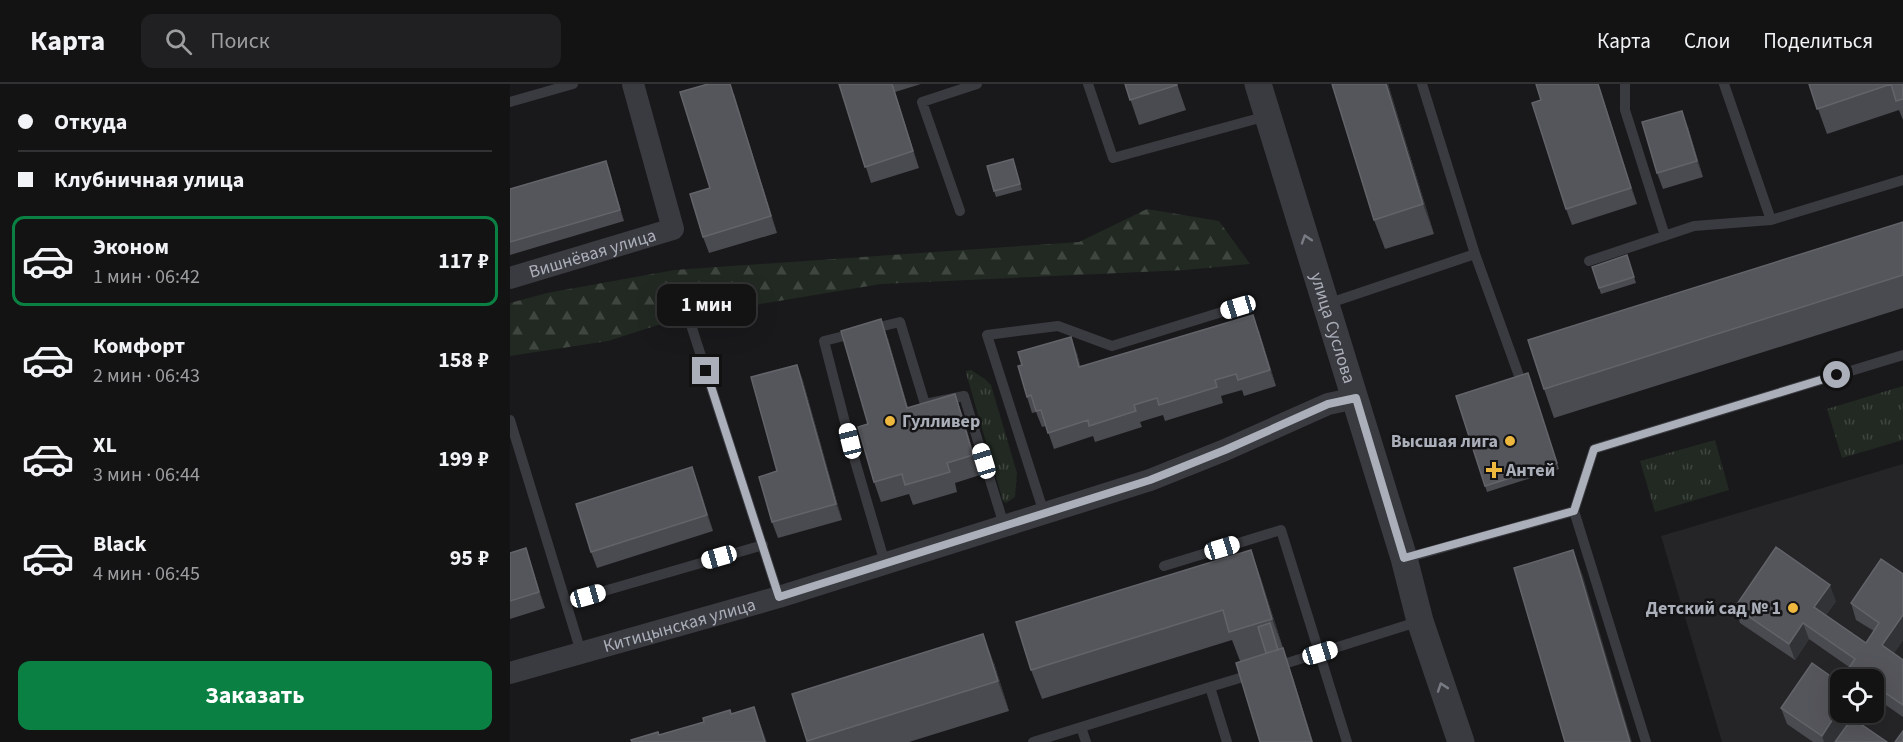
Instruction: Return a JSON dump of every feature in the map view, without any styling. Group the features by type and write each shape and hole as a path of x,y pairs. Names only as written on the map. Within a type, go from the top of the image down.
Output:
{"street":[{"name":"Вишнёвая улица","path":"510,278 673,229 633,84"},
{"name":"улица Суслова","path":"1258,84 1356,398 1404,558 1420,621 1461,742"},
{"name":"Китицынская улица","path":"510,673 779,597 1150,480 1225,450 1328,404 1356,398"}],"lane":[{"path":"510,102 573,84"},
{"path":"960,211 922,102 977,84"},
{"path":"1088,84 1113,158 1267,116"},
{"path":"1422,84 1475,254 1518,373"},
{"path":"1625,84 1625,110 1665,236"},
{"path":"1724,84 1771,220"},
{"path":"1589,261 1694,226 1771,220 1903,180"},
{"path":"1327,304 1475,254"},
{"path":"1044,513 987,335 1058,326 1112,346 1238,307"},
{"path":"885,563 855,461 824,341 900,322 925,404 964,396 1004,525"},
{"path":"692,328 779,597"},
{"path":"1646,742 1574,511 1594,449 1903,355"},
{"path":"510,420 581,652"},
{"path":"1404,558 1574,511"},
{"path":"1164,566 1281,530 1347,742"},
{"path":"566,602 763,545"},
{"path":"1284,664 1420,621"},
{"path":"1033,742 1262,671"},
{"path":"1210,687 1227,742"},
{"path":"1081,727 1086,742"}],"shaded area":[{"name":"Детский сад № 1","path":"1903,464 1903,742 1722,742 1661,536"}],"green space":[{"path":"1147,209 1219,221 1250,264 1185,270 881,284 683,317 608,341 510,356 510,303 547,293 674,270 1079,242"},
{"path":"971,370 991,385 1017,473 1015,497 1006,503 1003,501 966,373"},
{"path":"1903,386 1903,440 1842,458 1827,409"},
{"path":"1715,440 1729,490 1655,512 1640,461"}],"building":[{"path":"708,84 730,84 771,216 703,237 690,194 710,188 680,92"},
{"path":"839,84 892,84 913,151 865,167"},
{"path":"1125,84 1176,84 1177,85 1130,100"},
{"path":"1332,84 1386,84 1423,204 1374,220"},
{"path":"1536,84 1598,84 1631,188 1566,209 1532,103 1541,100"},
{"path":"1809,84 1891,84 1817,109"},
{"path":"1891,84 1903,84 1903,99 1896,101"},
{"path":"1682,111 1697,161 1657,173 1642,122"},
{"path":"1013,159 1020,184 994,191 987,166"},
{"path":"606,161 620,210 510,242 510,189"},
{"path":"1903,222 1903,275 1544,389 1528,340"},
{"path":"1627,255 1634,277 1599,288 1592,267"},
{"path":"1253,315 1270,370 1238,380 1236,374 1215,380 1217,387 1159,405 1157,398 1134,405 1136,411 1089,426 1088,420 1048,433 1041,410 1036,411 1031,395 1027,397 1018,366 1022,365 1018,352 1071,337 1079,367"},
{"name":"Гулливер","path":"881,319 907,408 955,394 973,455 947,463 950,472 905,485 902,474 874,482 858,427 868,424 841,331"},
{"path":"797,365 836,504 772,522 759,477 777,471 751,377"},
{"name":"Высшая лига","path":"1528,373 1557,463 1485,486 1456,396"},
{"path":"692,467 707,515 591,552 576,504"},
{"path":"1776,547 1830,585 1814,607 1866,643 1879,623 1851,603 1881,559 1903,574 1903,615 1882,645 1903,660 1903,705 1884,692 1884,669 1848,669 1855,659 1803,623 1789,644 1735,607"},
{"path":"526,548 539,592 510,601 510,553"},
{"path":"1251,550 1272,619 1229,632 1223,610 1031,670 1016,622"},
{"path":"1573,550 1630,742 1565,742 1514,568"},
{"path":"1270,623 1278,650 1266,653 1258,627"},
{"path":"983,634 998,681 807,741 792,694"},
{"path":"1283,648 1312,742 1260,742 1236,663"},
{"path":"1812,663 1830,676 1830,723 1822,736 1781,708"},
{"path":"754,707 765,742 632,742 631,740 658,732 659,735 704,722 703,718 730,710 731,714"},
{"path":"1848,723 1859,723 1887,742 1835,742"},
{"path":"1903,731 1903,742 1895,742"}],"place":[{"name":"Гулливер","path":"890,421"},
{"name":"Высшая лига","path":"1510,441"},
{"name":"Антей","path":"1494,470"},
{"name":"Детский сад № 1","path":"1793,608"}],"route":[{"path":"706,371 779,597 1150,480 1225,450 1328,404 1356,398 1404,558 1574,511 1594,449 1837,375"}]}
